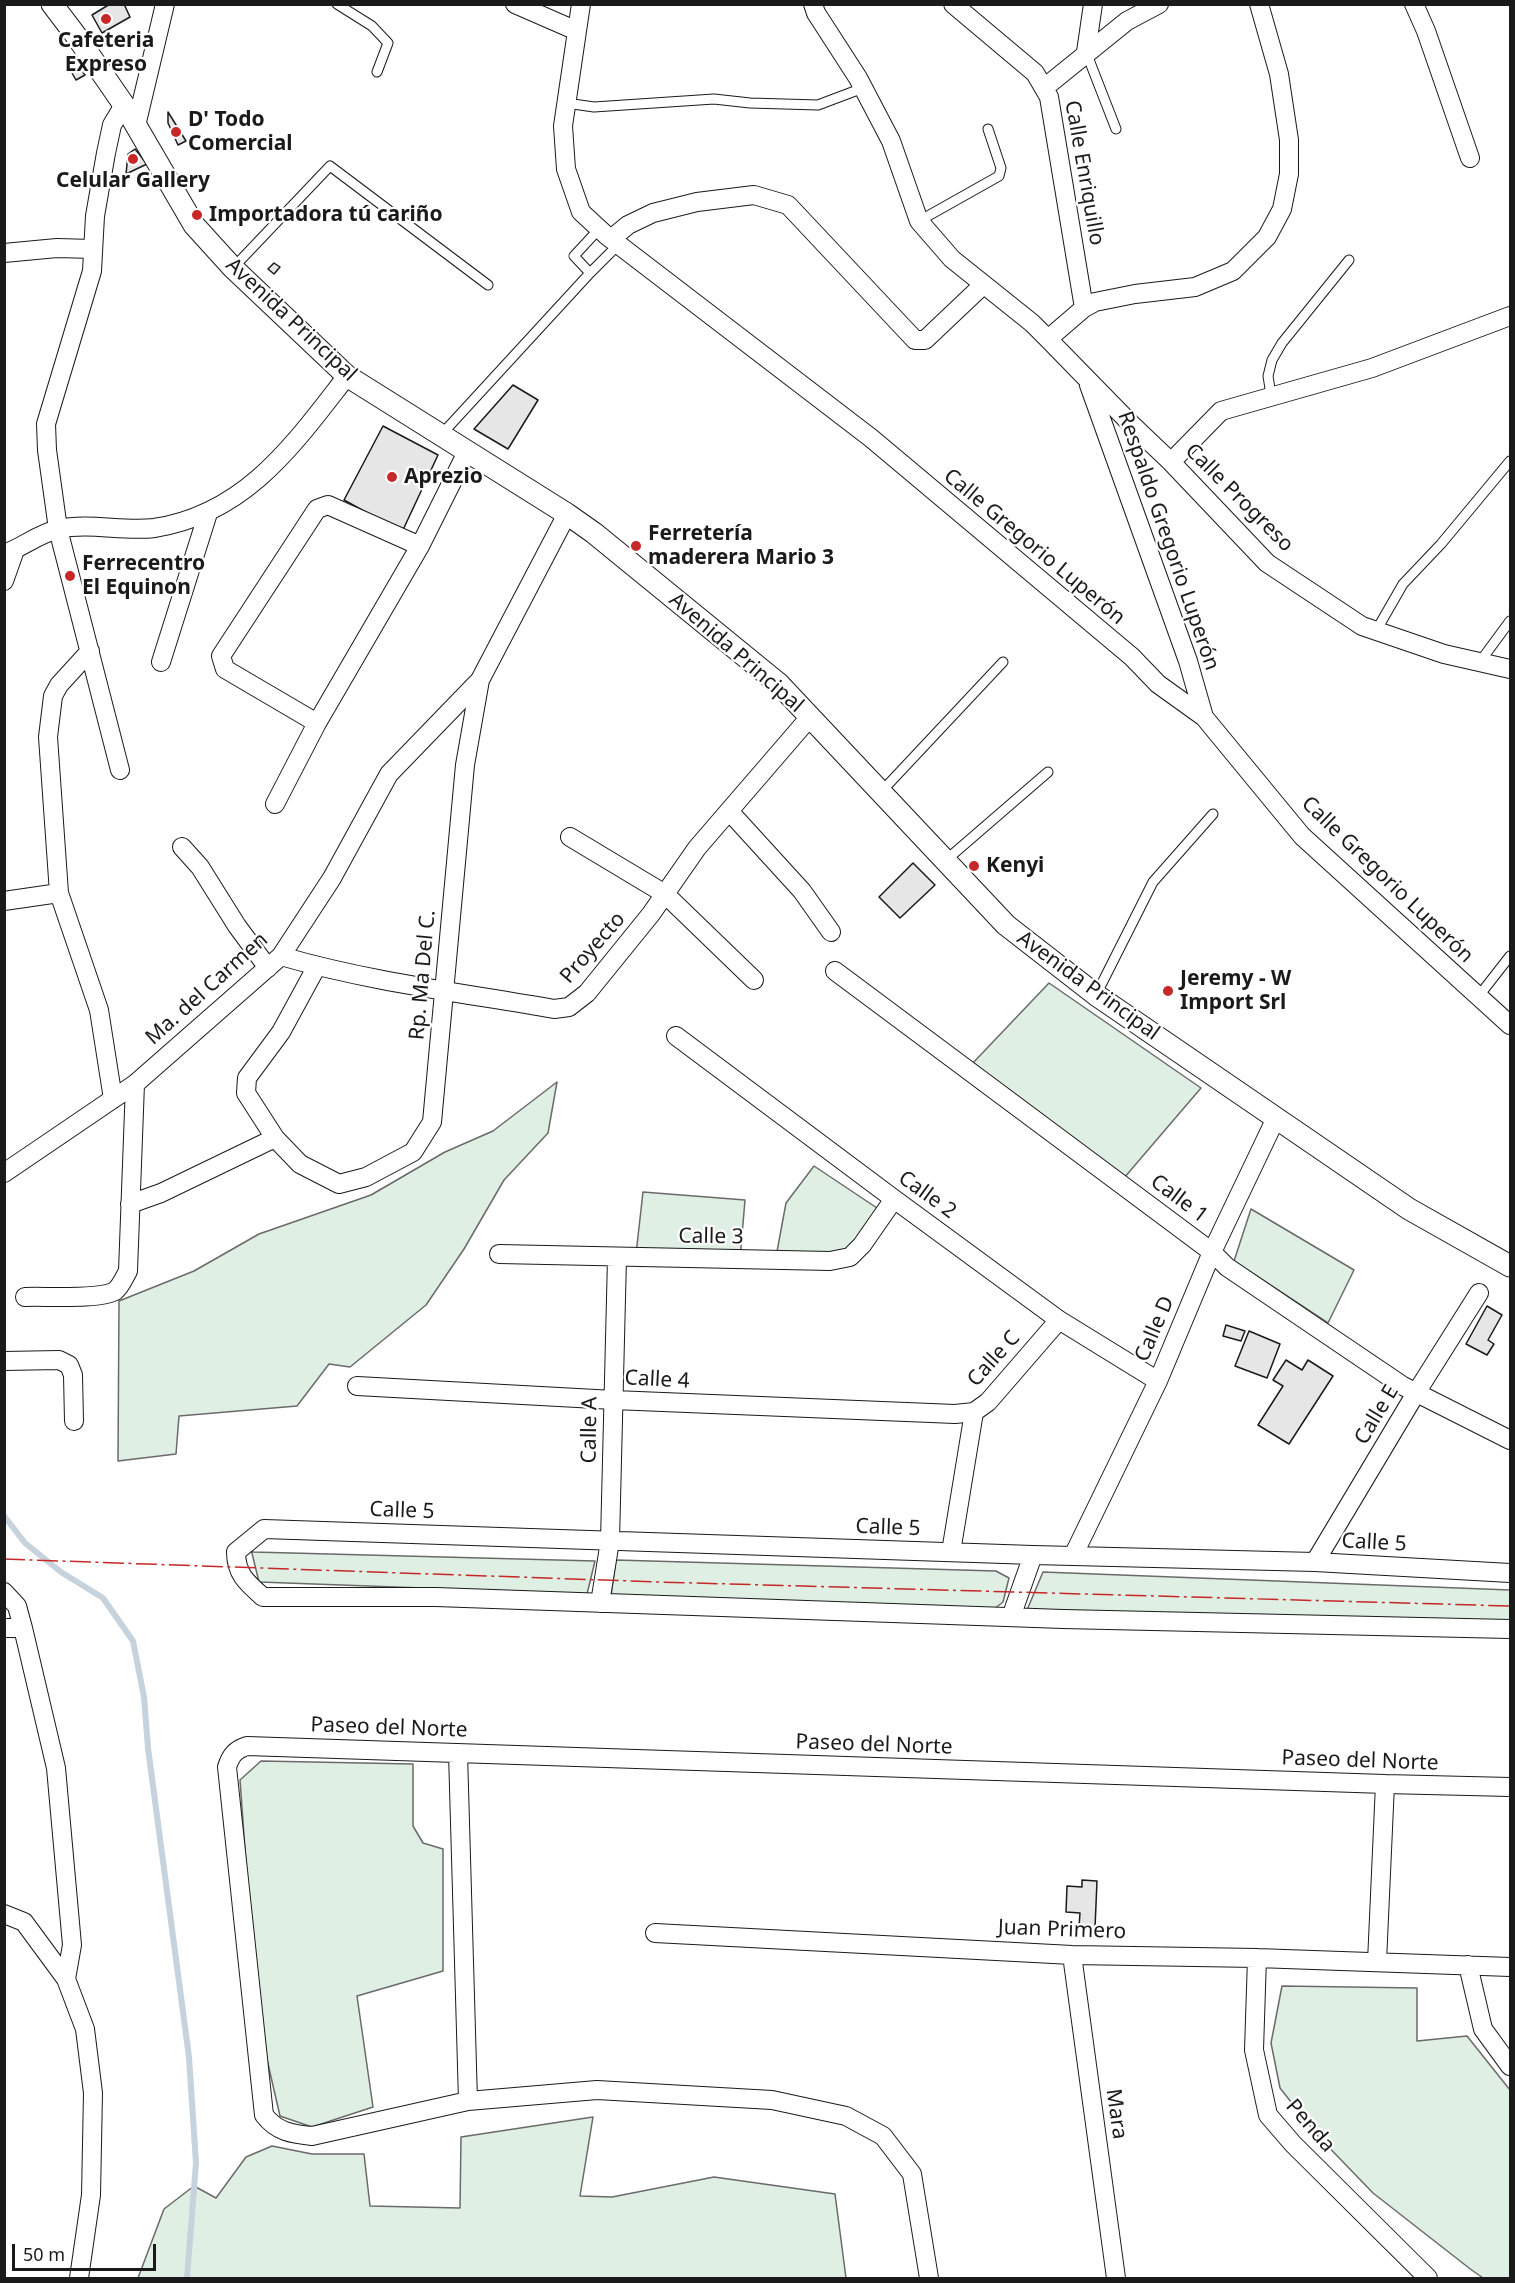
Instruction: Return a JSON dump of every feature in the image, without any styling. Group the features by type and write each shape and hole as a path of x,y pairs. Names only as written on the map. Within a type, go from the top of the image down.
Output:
{"street":[{"name":"Avenida Principal","path":"52,4 124,105 194,225 233,268 347,376 594,533 779,684 1006,925 1096,995 1409,1209 1510,1266"},
{"path":"136,126 165,4"},
{"path":"515,4 577,31"},
{"name":"Calle Gregorio Luperón","path":"581,4 563,126 566,169 581,212 610,237 871,438 1132,657 1158,684 1204,717 1302,836 1510,1025"},
{"name":"Calle Progreso","path":"813,4 863,88 891,141 919,221 952,259 1032,323 1171,462 1267,563 1362,626 1444,654 1510,669"},
{"name":"Calle Enriquillo","path":"953,4 1035,74 1049,97 1083,308"},
{"path":"1086,52 1093,4"},
{"path":"1044,88 1127,21 1159,4"},
{"path":"1048,339 1083,308 1095,302 1135,294 1195,287 1233,271 1267,237 1282,209 1289,174 1289,140 1280,74 1259,4"},
{"path":"1414,4 1426,31 1470,158"},
{"path":"120,770 58,529 47,450 46,424 92,271 95,216 108,144 112,125 124,105"},
{"path":"610,237 653,213 698,202 754,195 788,205 915,340 920,341 925,340 983,285"},
{"path":"4,253 57,248 93,249"},
{"path":"1171,462 1221,411 1372,368 1510,316"},
{"path":"4,581 10,552 33,538 58,529 93,525 152,528 182,522 208,513 269,471 298,440 347,376"},
{"name":"Respaldo Gregorio Luperón","path":"1087,380 1188,661 1204,717"},
{"path":"275,804 317,723 420,546 467,452"},
{"path":"317,723 225,669 221,656 318,508 328,505 420,546"},
{"path":"162,662 208,513"},
{"path":"480,680 567,514"},
{"path":"90,651 59,685 53,696 48,737 59,893 99,1010 113,1098"},
{"name":"Rp. Ma Del C.","path":"275,1138 300,1164 339,1184 366,1178 412,1152 432,1122 465,765 480,680"},
{"name":"Ma. del Carmen","path":"4,1173 135,1084 274,962 332,878 389,774 480,680"},
{"name":"Proyecto","path":"274,962 317,966 554,1009 569,1006 586,993 608,968 698,848 810,717"},
{"path":"729,811 802,891 831,932"},
{"path":"570,837 665,894 754,980"},
{"path":"182,847 200,867 237,926 274,962"},
{"path":"4,901 59,893"},
{"path":"130,1204 160,1193 275,1138 246,1093 247,1078 281,1032 317,966"},
{"name":"Calle 1","path":"835,971 1212,1252 1227,1267 1402,1386 1510,1440"},
{"name":"Calle 2","path":"676,1036 1059,1320 1158,1381"},
{"path":"25,1297 98,1296 114,1292 121,1285 128,1271 135,1084"},
{"name":"Calle D","path":"1072,1556 1158,1381 1212,1252 1276,1118"},
{"name":"Calle 3","path":"499,1254 830,1261 850,1257 862,1245 894,1199"},
{"name":"Calle A","path":"600,1603 610,1541 617,1258"},
{"name":"Calle E","path":"1315,1562 1479,1293"},
{"name":"Calle C","path":"955,1414 974,1412 988,1402 1059,1320"},
{"path":"4,1361 59,1360 69,1365 73,1375 74,1422"},
{"name":"Calle 4","path":"357,1386 614,1400 955,1414"},
{"path":"951,1552 974,1412"},
{"name":"Calle 5","path":"600,1603 436,1598 263,1597 242,1579 236,1565 236,1552 264,1529 1033,1555 1315,1562 1510,1573"},
{"path":"1011,1617 1033,1555"},
{"path":"4,1592 17,1606 56,1768 72,1945 66,1979"},
{"path":"600,1603 1011,1617 1510,1629"},
{"path":"4,1628 23,1628"},
{"name":"Paseo del Norte","path":"468,2101 312,2136 290,2133 272,2126 264,2115 227,1767 237,1749 247,1746 1510,1787"},
{"path":"458,1753 468,2101 597,2090 772,2100 846,2116 883,2136 912,2174 929,2278"},
{"path":"1377,1962 1385,1784"},
{"path":"4,1914 24,1922 66,1979 85,2029 93,2093 91,2196 79,2278"},
{"name":"Juan Primero","path":"655,1933 1072,1955 1257,1958 1510,1967"},
{"name":"Mara","path":"1072,1955 1116,2278"},
{"name":"Penda","path":"1257,1958 1254,2050 1268,2115 1293,2144 1428,2278"},
{"path":"1468,1965 1483,2029 1510,2066"}],"lane":[{"path":"337,4 372,27 388,43 377,72"},
{"path":"1086,52 1116,129"},
{"path":"566,102 594,107 714,99 750,103 818,105 863,88"},
{"path":"919,221 999,176 1001,168 988,129"},
{"path":"233,268 330,166 488,285"},
{"path":"590,273 574,256 610,237"},
{"path":"441,435 590,273 610,237"},
{"path":"1271,395 1268,376 1272,360 1282,343 1349,260"},
{"path":"1376,631 1403,584 1441,544 1510,461"},
{"path":"1479,663 1510,621"},
{"path":"881,792 1003,662"},
{"path":"945,861 1048,772"},
{"path":"1096,995 1153,882 1213,814"},
{"path":"1478,997 1510,956"}],"green space":[{"path":"1049,983 1201,1088 1124,1178 971,1065"},
{"path":"557,1082 548,1133 504,1180 464,1249 426,1305 350,1367 329,1364 297,1406 179,1416 176,1454 118,1461 119,1301 194,1271 259,1234 371,1195 445,1152 493,1131"},
{"path":"814,1166 880,1210 848,1257 776,1257 786,1203"},
{"path":"643,1192 745,1200 740,1259 636,1254"},
{"path":"1251,1209 1354,1270 1328,1323 1234,1261"},
{"path":"249,1541 253,1552 595,1561 587,1594 259,1582"},
{"path":"616,1560 996,1571 1009,1578 1003,1602 994,1609 610,1603"},
{"path":"1043,1572 1510,1590 1510,1626 1027,1610"},
{"path":"261,1761 413,1764 413,1826 423,1843 443,1849 443,1971 357,1996 373,2107 312,2127 280,2116 257,2016 240,1780"},
{"path":"1282,1986 1417,1988 1417,2041 1467,2036 1510,2090 1510,2278 1483,2278 1373,2193 1317,2135 1280,2088 1271,2043"},
{"path":"593,2117 580,2196 612,2197 714,2177 835,2194 846,2278 138,2278 164,2209 194,2186 216,2198 246,2157 272,2146 312,2154 364,2154 370,2206 460,2208 461,2137"}],"building":[{"path":"110,4 124,4 130,17 102,33 92,15"},
{"path":"81,69 85,75 76,80 72,73"},
{"name":"D' Todo Comercial","path":"168,112 186,141 178,145 168,123"},
{"path":"135,149 147,164 126,174 128,154"},
{"path":"274,263 280,267 274,274 268,269"},
{"path":"513,385 538,400 508,449 474,429"},
{"name":"Aprezio","path":"383,426 438,455 402,532 344,500"},
{"path":"913,863 935,885 900,918 879,897"},
{"path":"1487,1306 1502,1315 1488,1340 1494,1344 1487,1355 1466,1344"},
{"path":"1226,1325 1245,1331 1241,1341 1223,1336"},
{"path":"1249,1331 1280,1344 1267,1378 1235,1366"},
{"path":"1286,1360 1302,1370 1308,1360 1333,1376 1289,1444 1258,1425 1283,1386 1273,1380"},
{"path":"1082,1880 1097,1881 1095,1928 1079,1927 1080,1913 1066,1912 1067,1886 1082,1887"}],"waterway":[{"path":"4,1516 25,1543 61,1572 103,1598 133,1641 144,1697 148,1748 189,2057 196,2163 187,2278"}],"power":[{"path":"4,1559 659,1582 1510,1606"}],"place":[{"name":"Cafeteria Expreso","path":"106,19"},
{"name":"D' Todo Comercial","path":"176,132"},
{"name":"Celular Gallery","path":"133,159"},
{"name":"Importadora tú cariño","path":"197,215"},
{"name":"Aprezio","path":"392,477"},
{"name":"Ferretería maderera Mario 3","path":"636,546"},
{"name":"Ferrecentro El Equinon","path":"70,576"},
{"name":"Kenyi","path":"974,866"},
{"name":"Jeremy - W Import Srl","path":"1168,991"}]}
